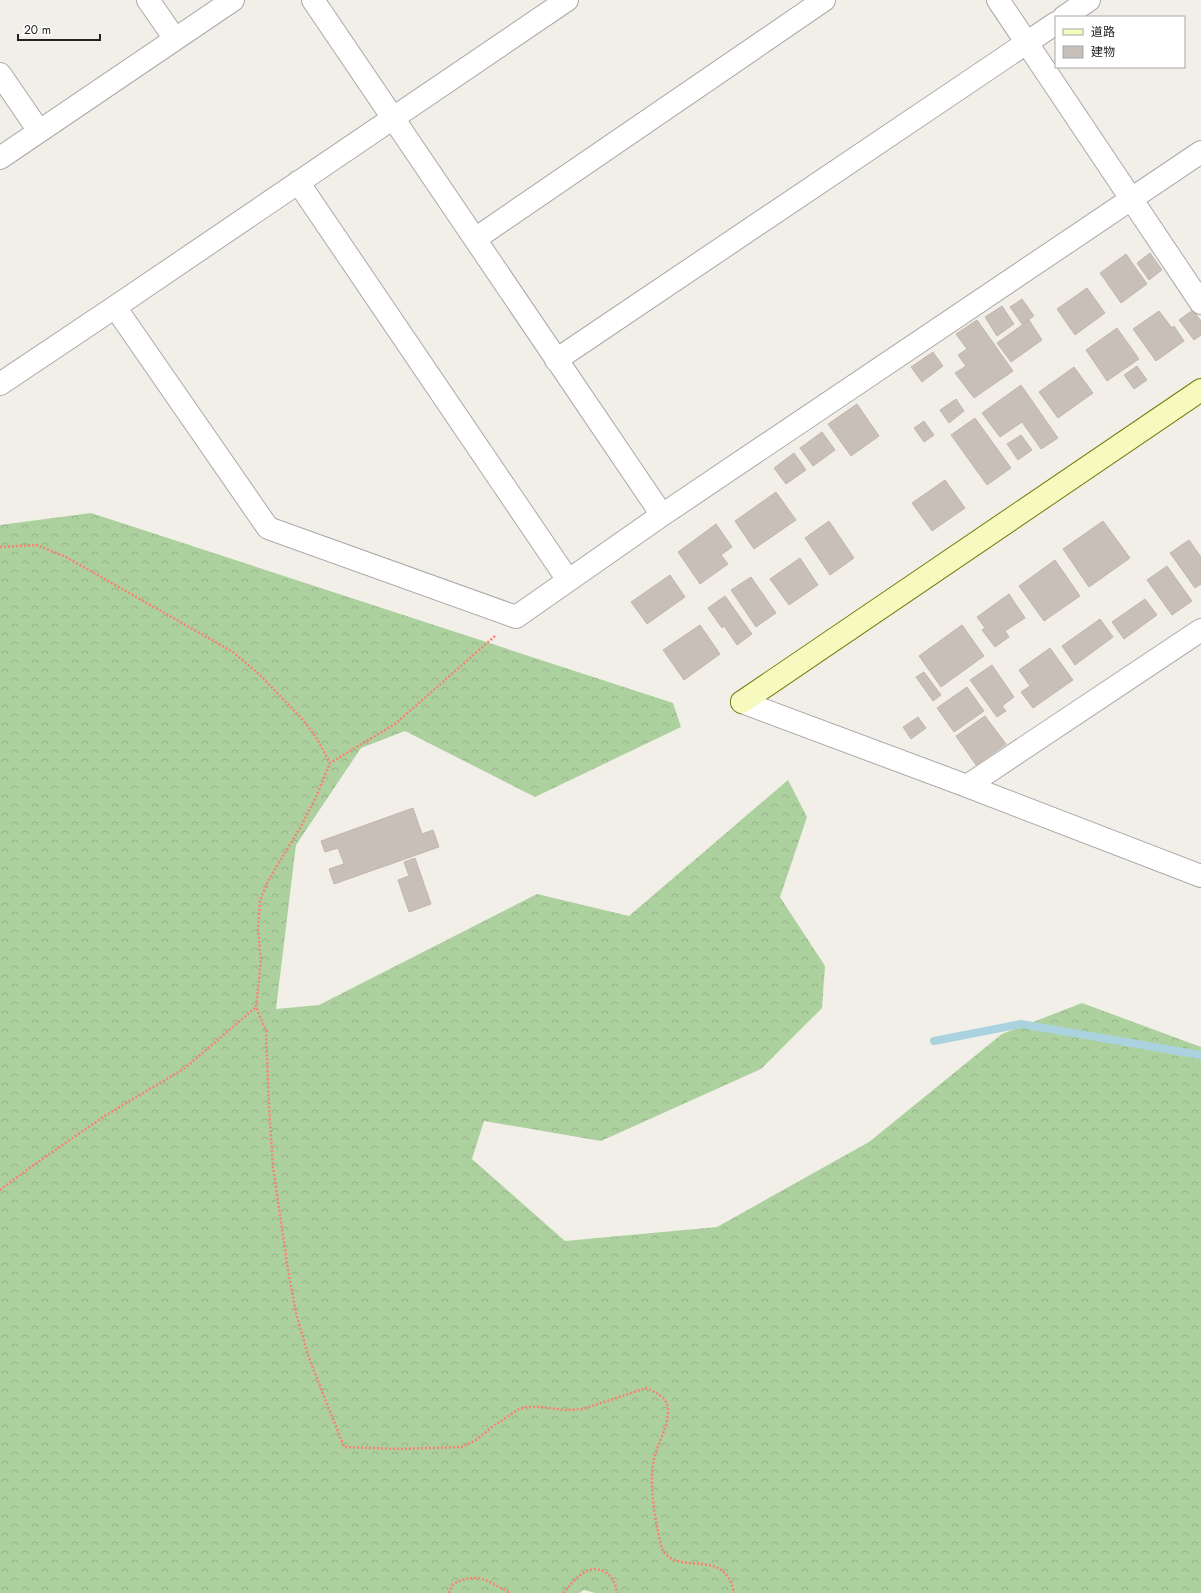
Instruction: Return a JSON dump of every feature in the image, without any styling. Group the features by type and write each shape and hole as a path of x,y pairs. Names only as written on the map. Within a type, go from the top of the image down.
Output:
{"street":[{"path":"148,0 175,39"},
{"path":"0,158 233,0"},
{"path":"313,0 662,515"},
{"path":"0,384 567,0"},
{"path":"475,239 824,0"},
{"path":"998,0 1201,303"},
{"path":"1066,16 1090,0"},
{"path":"556,360 1055,24"},
{"path":"0,74 39,131"},
{"path":"115,307 268,528 516,617 662,515 1201,152"},
{"path":"298,182 568,580"},
{"path":"1201,390 742,702 967,786 1201,876"},
{"path":"967,786 1201,630"}],"path":[{"path":"0,547 36,545 64,556 233,652 260,674 303,720 316,737 330,763"},
{"path":"516,617 395,724 330,763 316,798 268,881 260,901 258,930 261,960 256,1006 266,1031 273,1167 288,1270 296,1313 310,1358 344,1447 399,1449 462,1447 476,1440 519,1409 527,1407 566,1410 583,1409 646,1388 664,1398 668,1407 665,1430 653,1462 651,1478 662,1549 666,1555 677,1562 710,1564 716,1567 727,1574 733,1585 734,1593"},
{"path":"0,1190 28,1168 103,1118 185,1068 256,1006"},
{"path":"563,1593 578,1576 589,1569 599,1569 610,1575 617,1593"},
{"path":"449,1593 453,1584 465,1578 477,1577 510,1593"}],"green space":[{"path":"91,513 673,703 681,727 535,797 405,731 361,748 296,845 276,1009 319,1005 537,894 629,916 788,780 807,817 780,897 825,966 822,1008 761,1069 601,1141 484,1121 472,1159 565,1241 717,1227 869,1142 1002,1034 1082,1003 1201,1047 1201,1593 595,1593 584,1590 579,1593 0,1593 0,525"}],"building":[{"path":"1150,253 1162,270 1149,280 1137,263"},
{"path":"1126,254 1147,284 1121,303 1100,273"},
{"path":"1087,288 1105,313 1075,335 1057,309"},
{"path":"1022,299 1034,316 1022,324 1010,307"},
{"path":"1002,306 1014,324 997,336 985,317"},
{"path":"1193,310 1201,321 1201,335 1194,340 1179,320"},
{"path":"1159,311 1172,328 1174,326 1184,341 1156,361 1133,329"},
{"path":"977,320 1013,371 974,398 955,373 966,366 958,355 967,349 956,334"},
{"path":"1029,320 1042,340 1011,362 997,343"},
{"path":"1117,328 1139,359 1107,381 1086,350"},
{"path":"933,352 943,366 922,382 911,367"},
{"path":"1137,366 1147,380 1134,389 1124,375"},
{"path":"1074,367 1093,393 1058,418 1039,392"},
{"path":"1021,385 1058,438 1041,449 1022,422 1000,437 982,413"},
{"path":"956,399 964,411 949,423 940,410"},
{"path":"857,404 879,436 851,456 828,424"},
{"path":"975,418 1011,468 987,485 951,435"},
{"path":"924,421 934,435 924,442 914,428"},
{"path":"822,432 835,450 813,466 800,448"},
{"path":"1021,435 1032,450 1018,460 1007,444"},
{"path":"794,453 806,470 786,484 774,468"},
{"path":"945,480 965,508 932,531 912,503"},
{"path":"776,492 796,520 754,549 735,521"},
{"path":"829,521 854,558 830,575 805,538"},
{"path":"1103,521 1130,558 1089,587 1063,549"},
{"path":"716,524 732,547 721,555 728,564 700,584 678,552"},
{"path":"1189,540 1201,557 1201,584 1195,588 1170,553"},
{"path":"800,558 818,585 789,605 770,579"},
{"path":"1055,560 1080,596 1044,621 1019,586"},
{"path":"1167,566 1192,601 1172,615 1147,580"},
{"path":"670,575 685,597 647,624 631,602"},
{"path":"751,577 776,613 756,627 731,590"},
{"path":"1009,594 1025,618 1005,631 1009,637 995,647 982,630 985,628 977,617"},
{"path":"725,596 752,634 737,645 724,626 722,628 708,608"},
{"path":"1145,599 1157,615 1124,639 1112,622"},
{"path":"1100,619 1113,637 1075,665 1062,646"},
{"path":"700,625 720,654 684,680 663,650"},
{"path":"962,625 984,656 941,687 919,656"},
{"path":"1050,648 1073,680 1033,708 1021,692 1030,686 1019,670"},
{"path":"992,665 1014,697 1002,706 1006,711 997,717 970,680"},
{"path":"924,672 941,695 933,701 916,677"},
{"path":"967,687 984,711 954,732 937,708"},
{"path":"985,716 1006,744 976,765 956,736"},
{"path":"918,717 926,728 911,739 903,727"},
{"path":"413,808 422,834 433,830 439,847 334,884 329,869 344,864 338,848 325,852 321,841"},
{"path":"415,858 431,904 409,912 398,880 409,876 404,862"}],"waterway":[{"path":"934,1041 1021,1024 1201,1055"}]}
